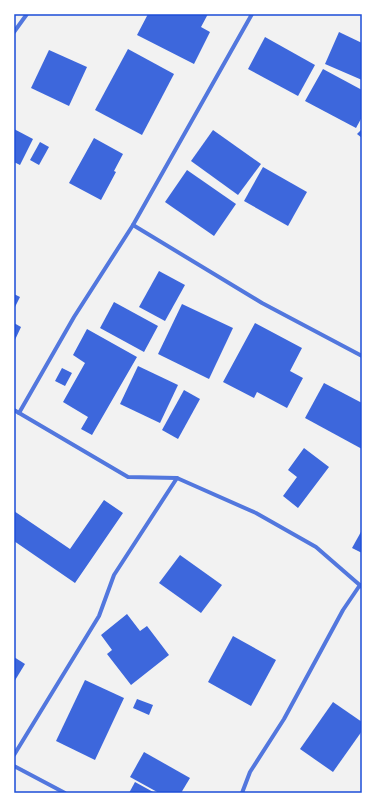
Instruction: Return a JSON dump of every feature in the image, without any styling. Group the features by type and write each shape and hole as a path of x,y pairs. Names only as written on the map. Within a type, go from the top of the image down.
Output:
{"street":[{"path":"14,32 27,14"},
{"path":"19,413 74,317 133,225 252,14"},
{"path":"133,225 262,303 361,354"},
{"path":"14,410 128,477 177,478 256,513 316,547 361,586 343,610 284,719 250,772 242,793"},
{"path":"14,755 100,616 114,575 177,478"},
{"path":"14,766 65,793"}],"building":[{"path":"148,14 208,14 201,27 210,32 194,64 137,35"},
{"path":"339,32 362,43 362,80 325,64"},
{"path":"265,37 315,65 298,96 248,69"},
{"path":"128,49 174,74 142,135 95,110"},
{"path":"49,50 87,67 69,106 31,88"},
{"path":"323,69 362,90 362,117 356,128 305,101"},
{"path":"14,129 33,139 20,165 14,162"},
{"path":"362,129 362,138 357,134"},
{"path":"213,130 261,164 238,195 191,161"},
{"path":"94,138 123,154 114,171 116,172 101,200 69,183"},
{"path":"40,142 49,147 39,165 30,160"},
{"path":"263,167 307,192 288,226 244,201"},
{"path":"187,170 236,204 214,236 165,202"},
{"path":"159,271 185,285 165,321 139,307"},
{"path":"14,294 20,297 14,309"},
{"path":"114,302 158,326 144,352 100,328"},
{"path":"182,304 233,328 209,379 158,354"},
{"path":"14,323 21,327 14,342"},
{"path":"255,323 302,348 290,371 303,378 287,408 257,392 254,398 223,382"},
{"path":"87,329 137,357 92,435 81,429 88,417 63,402 85,363 73,355"},
{"path":"138,366 178,385 160,423 120,404"},
{"path":"62,368 72,373 65,386 55,381"},
{"path":"324,383 362,403 362,449 305,418"},
{"path":"184,390 200,399 178,439 162,430"},
{"path":"304,448 329,467 298,508 283,496 297,477 288,470"},
{"path":"104,500 123,513 75,583 14,541 14,511 70,549"},
{"path":"362,530 362,553 352,548"},
{"path":"180,555 222,585 201,613 159,583"},
{"path":"127,614 140,631 147,626 169,655 131,685 107,654 112,650 101,635"},
{"path":"233,636 276,660 251,706 208,682"},
{"path":"14,657 25,664 14,682"},
{"path":"85,680 124,698 95,760 56,741"},
{"path":"137,699 153,705 149,715 133,708"},
{"path":"333,702 362,722 362,731 333,772 300,749"},
{"path":"144,752 190,778 181,793 159,793 130,777"},
{"path":"135,782 155,793 129,793"}]}
